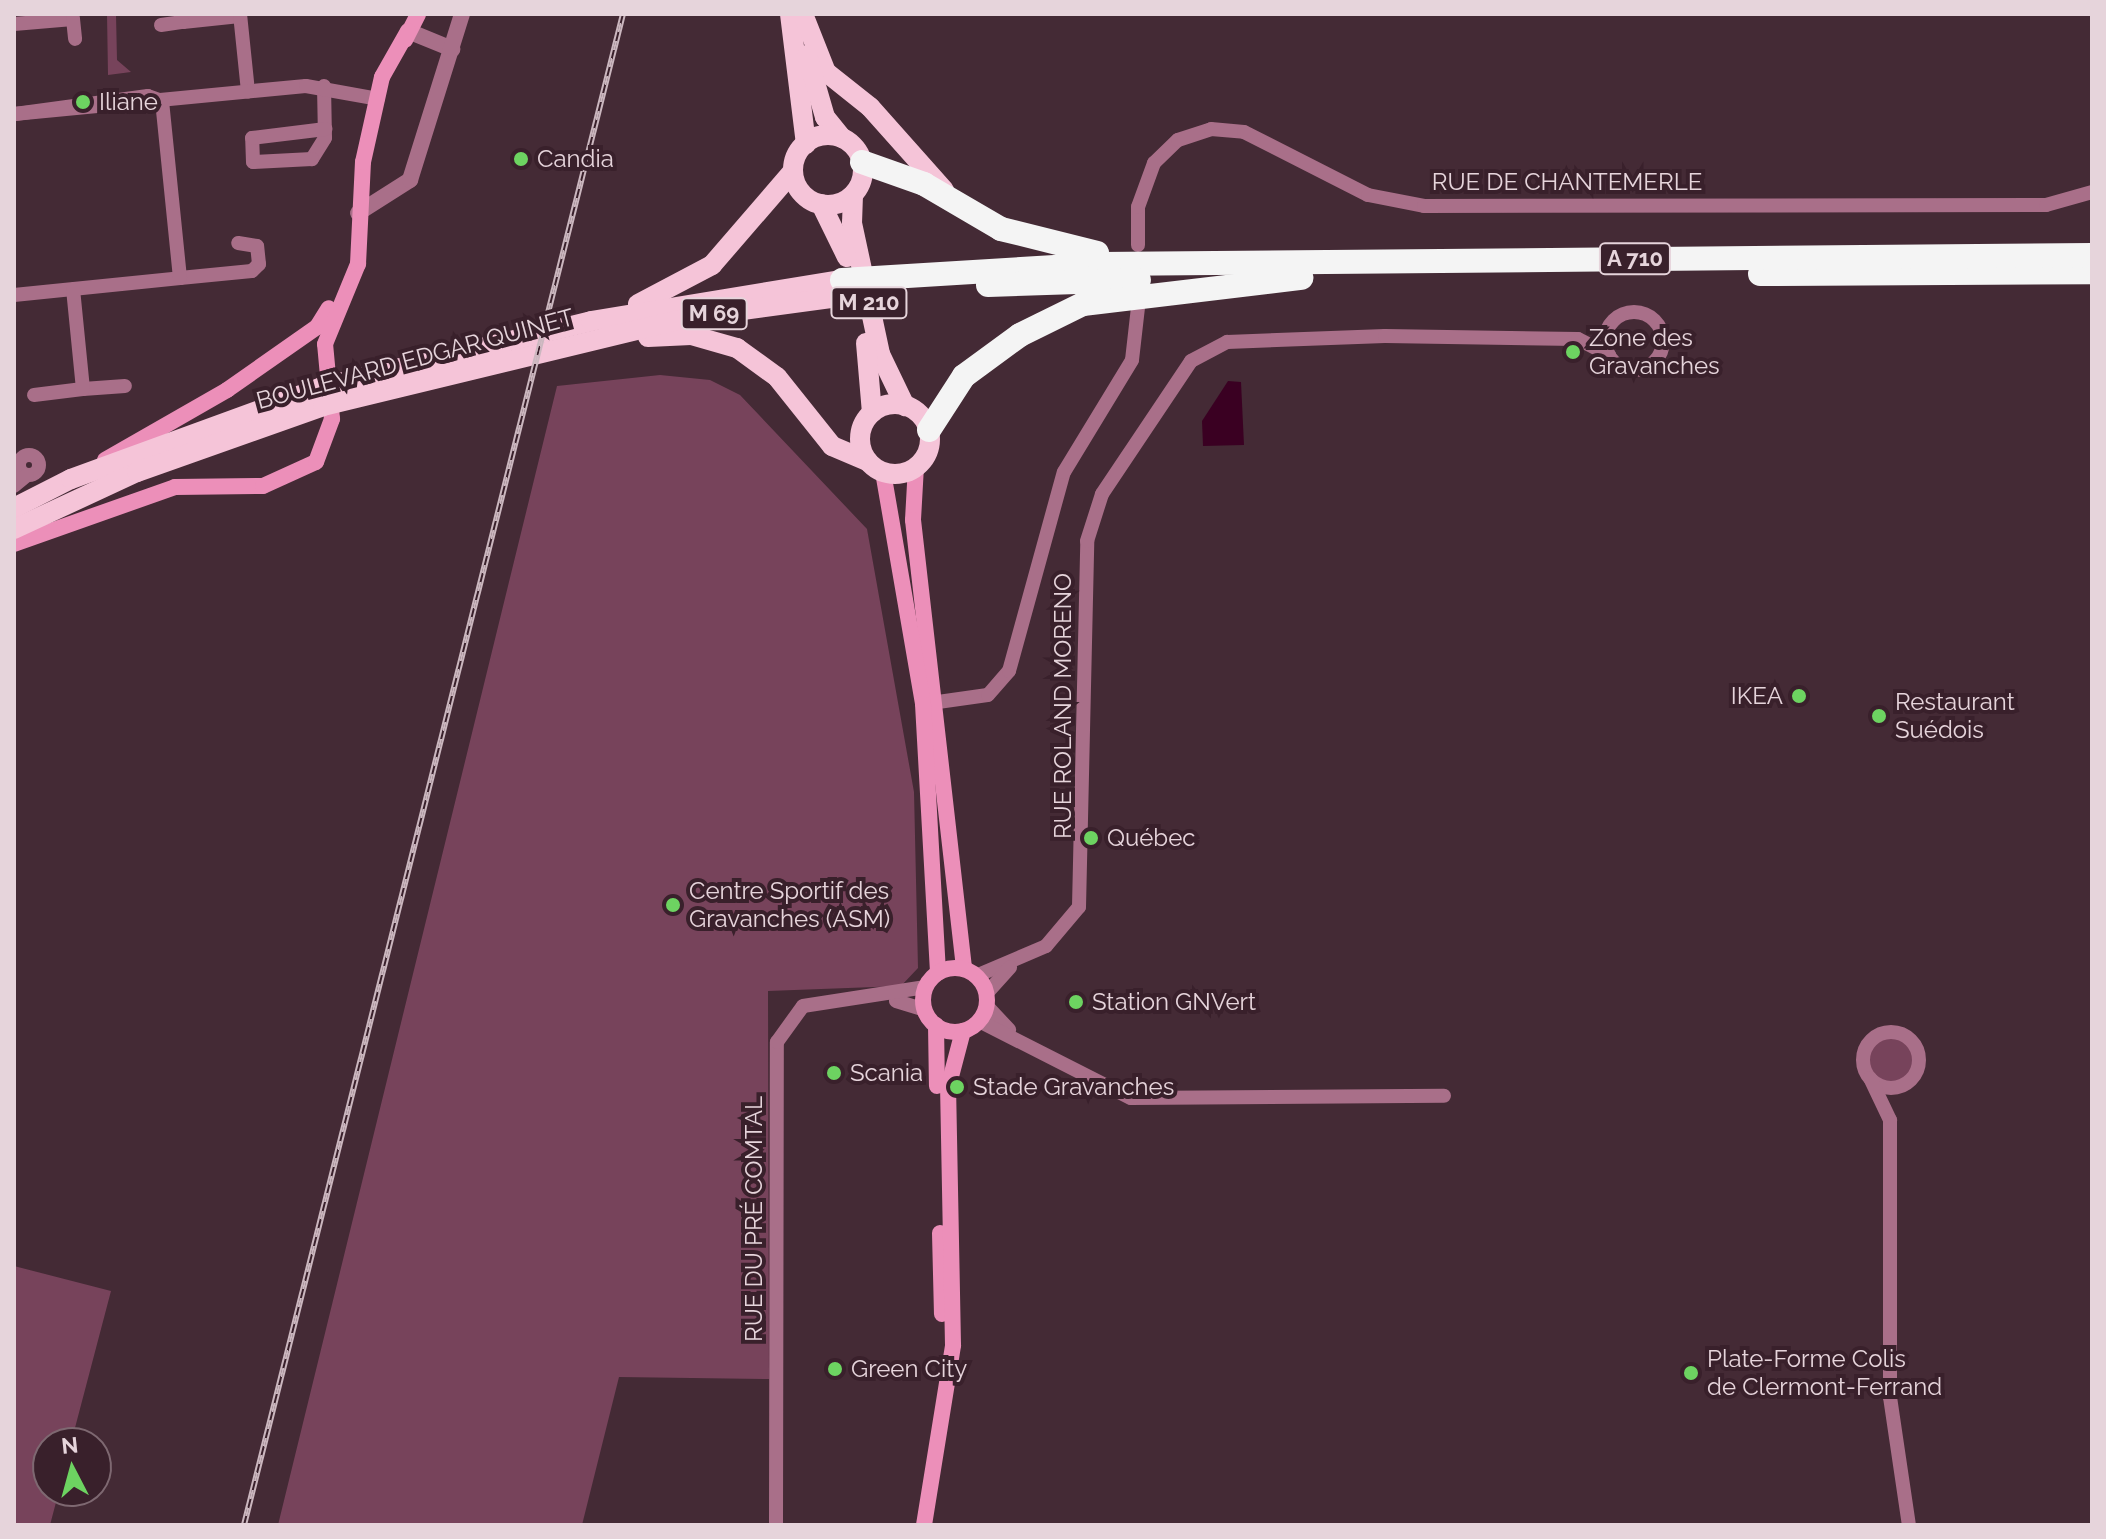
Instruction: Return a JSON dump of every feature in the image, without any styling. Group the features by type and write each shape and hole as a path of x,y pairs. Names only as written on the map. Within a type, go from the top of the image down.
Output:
{"highway":[{"path":"862,162 914,179 964,210 1034,241 1179,263"},
{"name":"A 710","path":"844,288 1179,263 2092,255"},
{"name":"A 710","path":"875,285 1301,278 2092,272"},
{"path":"929,430 964,376 1020,335 1083,304 1301,278"}],"main road":[{"path":"14,544 175,487 263,486 308,470 331,428 325,344 358,264 358,213 378,99 418,14"},
{"path":"591,321 699,275 793,171 806,144 790,14"},
{"path":"793,171 801,193 821,204 853,195 862,162 825,117 800,14"},
{"path":"800,14 826,72 870,107 964,210"},
{"path":"806,144 842,138"},
{"name":"M 210","path":"853,195 852,223 880,354 905,406"},
{"name":"M 210","path":"821,204 843,242 869,355 872,413"},
{"path":"71,479 192,413 317,327 357,244"},
{"name":"M 69","path":"591,321 844,288"},
{"name":"BOULEVARD EDGAR QUINET","path":"502,351 584,341 844,288"},
{"name":"BOULEVARD EDGAR QUINET","path":"14,508 71,479 321,397 502,351 591,321"},
{"path":"584,341 691,335 737,348 777,377 832,446 875,466 916,466"},
{"name":"BOULEVARD EDGAR QUINET","path":"14,529 187,452 321,397"},
{"path":"924,1525 944,1404 953,1345 948,1088 963,1031 984,1007 970,973 956,955 938,702 913,520 916,466 928,450 929,430 905,406 872,413 860,441 875,466 923,704 938,973 926,987 925,1010 936,1025 944,1404"},
{"path":"938,973 970,973"},
{"path":"936,1025 963,1031"}],"street":[{"path":"358,213 410,180 462,14"},
{"path":"161,25 182,18 240,15 248,92"},
{"path":"14,24 73,19 75,39"},
{"path":"408,31 452,49"},
{"path":"324,86 325,129 312,159 253,162 252,138 325,129"},
{"path":"14,110 162,101 324,86 378,99"},
{"path":"162,101 180,278"},
{"name":"RUE DE CHANTEMERLE","path":"1138,245 1141,192 1154,163 1178,140 1211,129 1244,132 1368,195 1424,206 2046,205 2092,192"},
{"path":"14,295 252,271 259,264 257,246 238,243"},
{"path":"73,289 83,389"},
{"path":"938,702 988,695 1009,671 1064,472 1132,360 1138,307"},
{"path":"1629,312 1646,314 1663,341 1658,357 1638,370 1586,340 1538,337 1609,326 1629,312"},
{"path":"1609,326 1609,355"},
{"name":"RUE ROLAND MORENO","path":"1010,967 1058,937 1083,893 1082,587 1093,519 1111,479 1191,361 1242,340 1538,337"},
{"path":"34,395 125,386"},
{"path":"14,486 27,475"},
{"path":"970,973 1010,967"},
{"path":"1010,967 984,1007 1016,1036 1131,1098 1444,1096"},
{"name":"RUE DU PRÉ COMTAL","path":"776,1525 777,1042 803,1006 884,999 926,987"},
{"name":"RUE DU PRÉ COMTAL","path":"884,999 925,1010"},
{"path":"1890,1120 1863,1061 1870,1043 1900,1034 1919,1058 1903,1086 1890,1120 1890,1397 1909,1525"},
{"path":"1870,1078 1885,1088 1903,1086"}],"shaded area":[{"path":"107,14 116,14 117,60 131,72 108,75"},
{"name":"Centre Sportif des Gravanches (ASM)","path":"660,375 710,380 740,395 867,529 914,792 918,968 901,986 768,991 769,1379 619,1377 582,1525 278,1525 557,386"},
{"path":"1228,381 1241,382 1244,445 1203,446 1202,421"},
{"path":"1892,1037 1908,1044 1915,1060 1908,1076 1892,1083 1876,1076 1869,1060 1876,1044"},
{"path":"14,1266 111,1291 75,1427 32,1427 32,1507 55,1507 50,1525 14,1525"}],"railway":[{"path":"244,1525 623,14"}],"place":[{"name":"Iliane","path":"83,102"},
{"name":"Candia","path":"521,159"},
{"name":"Zone des Gravanches","path":"1573,352"},
{"name":"IKEA","path":"1799,696"},
{"name":"Restaurant Suédois","path":"1879,716"},
{"name":"Québec","path":"1091,838"},
{"name":"Centre Sportif des Gravanches (ASM)","path":"673,905"},
{"name":"Station GNVert","path":"1076,1002"},
{"name":"Scania","path":"834,1073"},
{"name":"Stade Gravanches","path":"957,1087"},
{"name":"Green City","path":"835,1369"},
{"name":"Plate-Forme Colis de Clermont-Ferrand","path":"1691,1373"}]}
